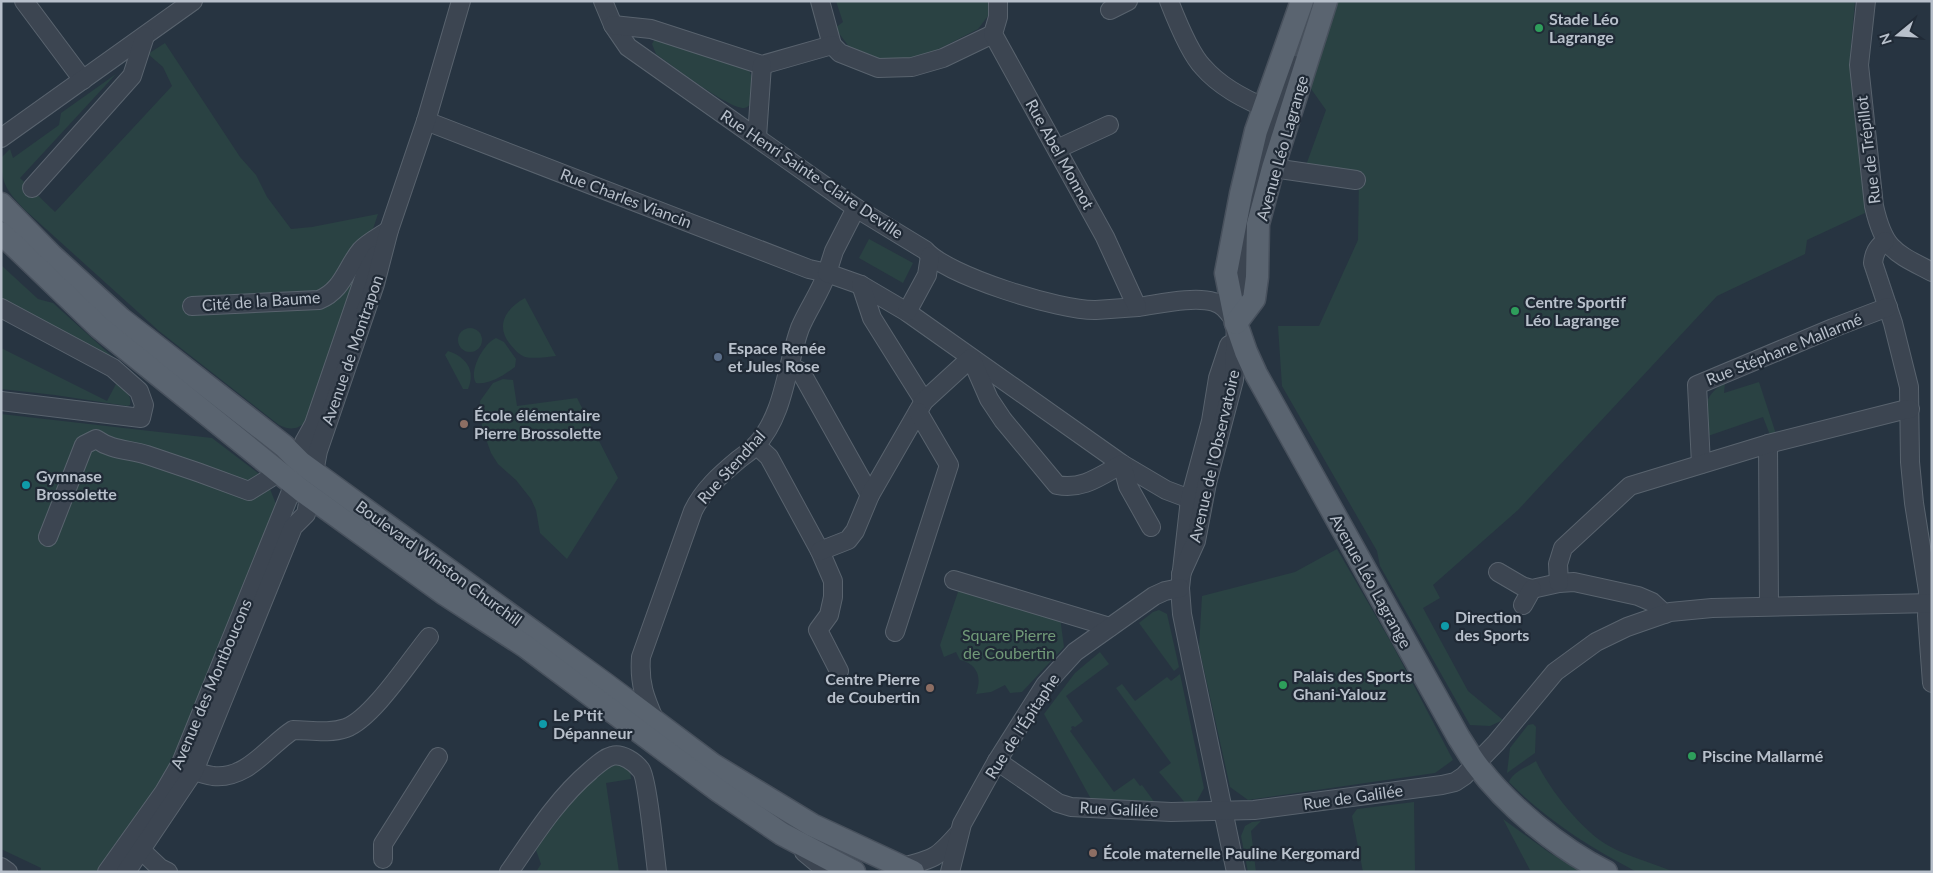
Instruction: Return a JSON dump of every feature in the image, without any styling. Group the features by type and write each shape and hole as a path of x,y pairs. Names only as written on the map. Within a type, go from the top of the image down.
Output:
{"main road":[{"name":"Avenue Léo Lagrange","path":"1236,323 1254,299 1257,277 1258,224 1273,168 1278,112 1302,1"},
{"name":"Avenue Léo Lagrange","path":"1326,1 1278,112 1256,131 1243,185 1226,273 1236,323 1256,374 1459,738 1476,765 1509,802 1548,835 1597,870"},
{"name":"Boulevard Winston Churchill","path":"1,204 81,283 121,319 284,446 331,486 713,766 812,825 908,869"},
{"name":"Boulevard Winston Churchill","path":"1,233 99,327 302,491 445,594 525,646 712,785 782,834 854,872"}],"street":[{"path":"24,1 83,80"},
{"path":"1,138 194,1"},
{"name":"Avenue de Montrapon","path":"308,467 318,451 375,284 389,230 426,121 461,1"},
{"name":"Rue Henri Sainte-Claire Deville","path":"603,1 613,25 628,47 856,208 950,267 1019,295 1045,302 1093,310 1182,301 1212,301 1223,305 1236,323"},
{"path":"820,1 832,44 840,52 878,68 912,67 942,58 993,34 998,17 998,1"},
{"path":"1110,10 1128,1"},
{"path":"1168,1 1202,66 1224,87 1248,101 1278,112"},
{"name":"Avenue Léo Lagrange","path":"1236,323 1252,201 1269,135 1316,1"},
{"name":"Rue de Trépillot","path":"1866,1 1860,73 1874,206 1879,229 1884,240"},
{"path":"613,25 652,29 762,65 832,44"},
{"name":"Rue Abel Monnot","path":"993,34 1105,237 1136,307"},
{"path":"32,188 132,76 145,36"},
{"path":"757,137 762,65"},
{"name":"Rue Charles Viancin","path":"426,121 809,268 861,285 907,312"},
{"path":"1057,149 1108,125"},
{"path":"1273,168 1356,180"},
{"name":"Rue Stendhal","path":"655,722 643,694 640,681 641,657 693,511 704,492 756,445 778,407 800,328 821,289 834,251 856,208"},
{"name":"Avenue de Montrapon","path":"308,467 304,442 314,424 365,274 389,230"},
{"name":"Cité de la Baume","path":"192,306 320,300 330,296 342,282 361,250 389,230"},
{"path":"1932,272 1904,257 1884,240 1874,255 1873,263 1906,371 1910,410 1910,462 1914,503 1930,604 1927,616 1932,684"},
{"path":"930,256 927,275 907,312 1122,464 1166,490 1190,499"},
{"path":"861,285 872,318 921,407 949,465 894,632"},
{"path":"1,308 113,368 140,391 144,405 141,418 1,400"},
{"name":"Rue Stéphane Mallarmé","path":"1701,464 1698,385 1833,328 1888,308"},
{"name":"Avenue de l'Observatoire","path":"1236,323 1218,378 1211,421 1190,499 1180,581 1182,614 1236,872"},
{"name":"Avenue de l'Observatoire","path":"1180,581 1196,541 1207,483 1234,380 1236,323"},
{"path":"820,552 848,540 855,531 870,495 921,407 971,358"},
{"path":"971,358 989,399 1057,484 1069,487 1080,486 1122,464"},
{"path":"790,366 801,372 870,495"},
{"path":"1559,583 1558,564 1563,548 1620,493 1630,486 1768,444 1903,410 1910,410"},
{"path":"96,439 100,413"},
{"path":"96,439 107,447 153,457 249,491 270,478"},
{"path":"48,537 84,445 96,439"},
{"path":"1768,444 1769,606"},
{"path":"756,445 769,457 820,552 833,581 833,597 829,615 818,630 839,671"},
{"path":"1122,464 1128,486 1151,527"},
{"path":"116,872 179,782 302,491 308,467"},
{"name":"Avenue des Montboucons","path":"126,872 194,771 293,527 306,514 302,491"},
{"name":"Avenue des Montboucons","path":"107,872 164,792 181,763 302,491"},
{"path":"1498,572 1522,586 1532,589 1574,582 1638,596 1652,602 1665,614"},
{"path":"954,580 1110,627"},
{"name":"Rue de l'Épitaphe","path":"950,872 959,833 976,797 1045,685 1075,652 1154,596 1165,592 1180,581"},
{"path":"1523,605 1532,589"},
{"path":"1476,765 1555,672 1596,642 1627,627 1665,614 1712,608 1930,604"},
{"path":"194,771 213,776 228,775 243,770 293,730 321,732 346,728 360,721 378,702 429,637"},
{"path":"509,872 562,799 578,781 604,759 613,755 620,755 629,759 642,771 658,872"},
{"path":"383,859 383,844 438,757"},
{"name":"Rue Galilée","path":"997,762 1058,803 1071,807 1171,812 1224,811"},
{"name":"Rue de Galilée","path":"1224,811 1269,809 1442,785 1455,782 1476,765"},
{"name":"Rue de l'Épitaphe","path":"908,869 940,854 959,833"},
{"path":"782,834 828,872"},
{"path":"141,850 160,868 168,872"},
{"path":"1,867 8,872"}],"green space":[{"path":"836,1 993,1 991,12 978,29 929,54 902,61 889,62 853,52 835,28 843,22"},
{"name":"Centre Sportif Léo Lagrange","path":"1338,1 1855,1 1850,57 1865,213 1807,240 1805,254 1717,296 1518,510 1433,585 1440,598 1423,608 1468,691 1503,720 1490,726 1470,725 1380,566 1377,551 1282,386 1278,326 1319,326 1358,240 1359,176 1305,168 1326,110 1309,86"},
{"path":"656,37 749,70 753,80 753,101 745,108 736,106 700,85 656,54 652,44"},
{"path":"165,43 240,157 256,175 267,197 291,229 312,227 378,214 308,421 297,427 287,428 279,425 159,331 25,210 6,187 2,174 2,157 10,149 13,158 59,125 61,113 116,74 20,178 55,212 172,86 163,67 148,54"},
{"path":"869,239 913,263 903,283 859,258"},
{"path":"1,265 38,299 53,303 115,359 1,301"},
{"path":"525,298 556,356 525,357 515,350 506,337 503,331 505,318 518,302"},
{"path":"470,328 479,331 482,340 479,349 470,352 461,349 458,340 461,331"},
{"path":"496,338 504,342 516,359 515,367 492,381 476,383 474,372 478,358 487,345"},
{"path":"1,348 107,401 117,382 129,396 130,405 1,389"},
{"path":"448,351 460,357 468,365 471,376 468,389 463,389 445,355"},
{"path":"503,379 513,380 517,406 577,398 618,478 567,559 540,533 536,510 531,499 516,480 498,464 491,453 482,428 480,401 493,383"},
{"path":"1759,382 1777,437 1770,435 1763,417 1708,436 1706,405 1708,399 1717,388 1725,383 1724,393"},
{"path":"1,414 212,438 266,479 278,509 209,681 163,780 96,872 40,872 41,868 1,849"},
{"name":"Palais des Sports Ghani-Yalouz","path":"1337,549 1392,644 1453,760 1435,773 1248,800 1230,787 1199,647 1202,596 1295,572"},
{"name":"Square Pierre de Coubertin","path":"960,586 1060,617 1064,647 1022,692 1010,693 1005,685 991,692 976,694 979,682 975,668 960,660 956,652 944,657 940,645"},
{"path":"1159,610 1167,614 1179,667 1174,671 1139,623 1153,612"},
{"path":"1100,652 1109,664 1066,696 1083,721 1075,727 1071,727 1070,731 1114,792 1134,778 1140,786 1142,785 1155,803 1091,799 1044,714 1075,673"},
{"path":"1180,674 1204,788 1197,801 1187,805 1159,772 1171,763 1116,688 1122,684 1135,701 1167,677 1171,681"},
{"path":"1533,724 1536,727 1535,753 1507,773 1510,748 1528,725"},
{"path":"1536,761 1549,784 1588,831 1609,846 1674,872 1637,872 1583,841 1537,808 1509,782 1517,773"},
{"path":"620,763 630,770 631,779 606,783 619,872 536,872 541,864 536,850 568,801 610,764"},
{"path":"1414,802 1415,872 1363,872 1352,816 1357,809"},
{"path":"1503,819 1550,853 1579,869 1579,872 1569,872 1568,870 1565,872 1531,872"},
{"path":"1261,821 1251,831 1256,872 1248,872 1241,836 1245,826 1252,822"}],"place":[{"name":"Stade Léo Lagrange","path":"1539,28"},
{"name":"Centre Sportif Léo Lagrange","path":"1515,311"},
{"name":"Espace Renée et Jules Rose","path":"718,357"},
{"name":"École élémentaire Pierre Brossolette","path":"464,424"},
{"name":"Gymnase Brossolette","path":"26,485"},
{"name":"Direction des Sports","path":"1445,626"},
{"name":"Palais des Sports Ghani-Yalouz","path":"1283,685"},
{"name":"Centre Pierre de Coubertin","path":"930,688"},
{"name":"Le P'tit Dépanneur","path":"543,724"},
{"name":"Piscine Mallarmé","path":"1692,756"},
{"name":"École maternelle Pauline Kergomard","path":"1093,853"}]}
